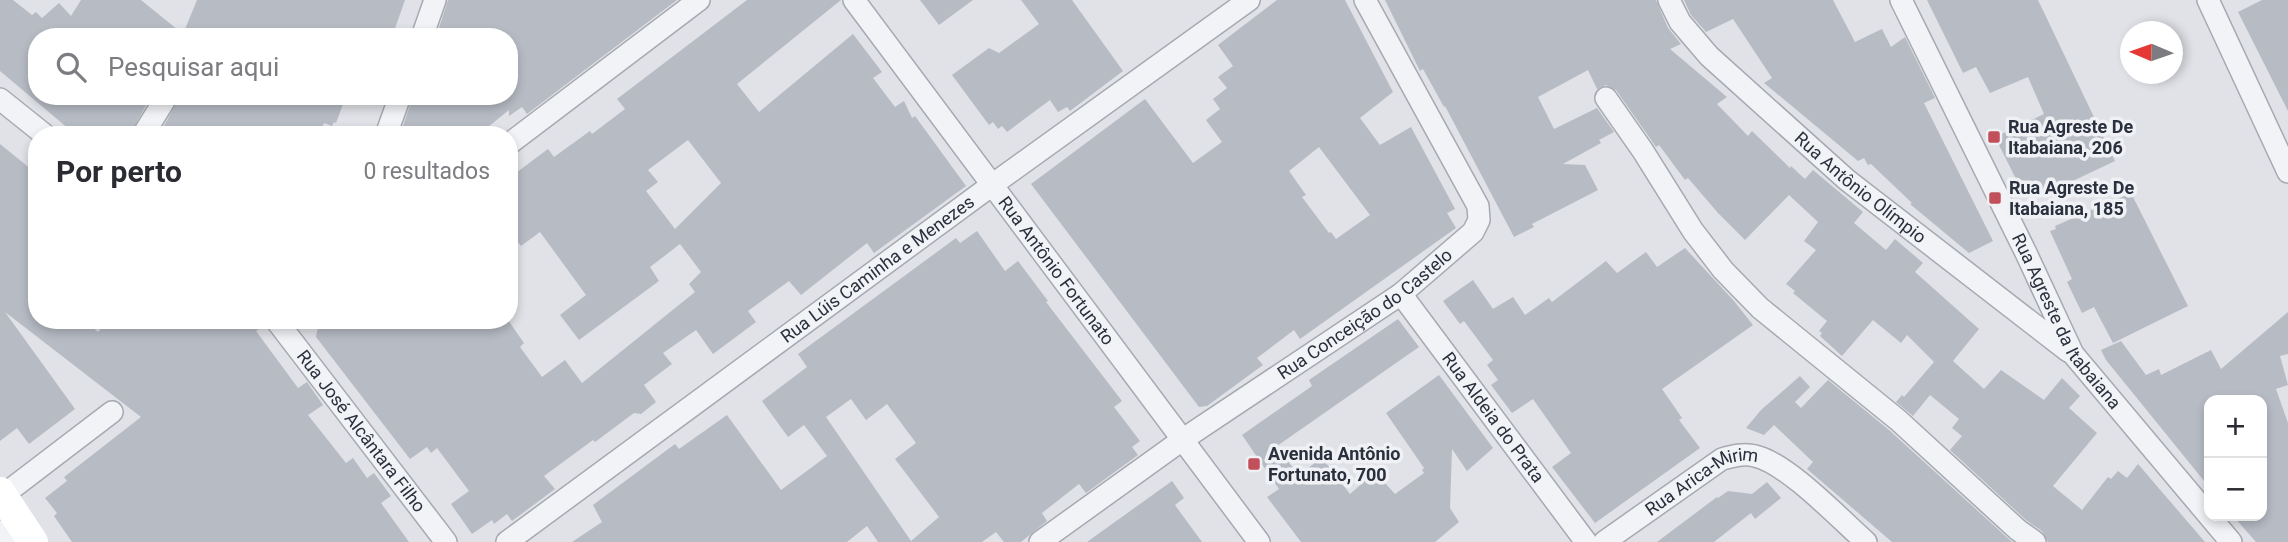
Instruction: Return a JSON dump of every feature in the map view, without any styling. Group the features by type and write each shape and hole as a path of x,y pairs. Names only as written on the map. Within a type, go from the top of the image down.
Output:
{"street":[{"path":"425,28 435,0"},
{"path":"518,137 699,0"},
{"name":"Rua Antônio Fortunato","path":"854,0 1259,542"},
{"name":"Rua Lúis Caminha e Menezes","path":"507,542 992,185 1249,0"},
{"name":"Rua Conceição do Castelo","path":"1040,542 1182,440 1401,293 1473,232 1479,220 1478,206 1365,0"},
{"name":"Rua Antônio Olímpio","path":"1669,0 1680,22 1709,56 1847,180 2073,354"},
{"name":"Rua Agreste da Itabaiana","path":"1901,0 2073,354 2231,542"},
{"path":"2211,1 2288,172"},
{"path":"1606,98 1693,231 1723,270 1760,308 1898,420 2018,530 2035,542"},
{"path":"0,99 34,126"},
{"path":"149,126 162,105"},
{"path":"389,126 397,105"},
{"name":"Rua Aldeia do Prata","path":"1401,293 1586,542"},
{"name":"Rua José Alcântara Filho","path":"286,329 446,542"},
{"path":"32,542 1,494 112,412"},
{"name":"Rua Arica-Mirim","path":"1604,542 1722,458 1740,455 1753,455 1767,460 1790,475 1866,542"},
{"path":"0,531 32,542"}],"building":[{"path":"0,0 13,0 32,15 36,12 42,18 59,3 71,16 81,0 141,0 176,28 28,28 28,95 0,71"},
{"path":"197,0 405,0 395,28 185,28"},
{"path":"448,0 677,0 527,114 522,107 509,116 509,110 489,126 403,126 410,105 518,105 518,28 439,28"},
{"path":"747,0 841,0 737,84 759,112 853,34 882,72 873,78 895,107 904,101 912,118 915,116 966,186 874,253 867,243 801,295 789,281 748,311 756,322 713,354 696,330 663,353 672,364 644,385 656,402 641,414 634,413 595,442 593,440 544,476 555,489 512,521 507,514 494,524 492,520 472,534 451,504 469,491 437,448 431,453 427,447 410,459 316,337 317,331 514,329 524,343 520,347 542,377 565,360 582,383 695,292 689,284 701,272 680,244 650,267 659,281 579,340 560,315 586,295 540,232 521,246 518,242 518,171 548,149 554,157 590,131 592,134 625,109 617,99","holes":["688,140 721,183 675,229 646,191 658,182 648,170"]},
{"path":"920,0 973,0 939,25"},
{"path":"1021,0 1072,0 1123,71 1070,111 1067,107 1058,112 1050,100 1007,132 1002,126 998,129 993,122 989,125 952,75 989,48 999,53 1039,24"},
{"path":"1277,0 1345,0 1393,92 1360,118 1380,145 1411,127 1455,209 1447,213 1456,228 1300,339 1294,330 1257,358 1263,365 1207,406 1199,407 1031,184 1145,99 1193,163 1222,142 1206,120 1220,109 1213,99 1227,88 1218,77 1233,66 1218,45","holes":["1319,147 1370,215 1336,239 1302,197 1306,195 1289,171"]},
{"path":"1385,0 1656,0 1668,28 1681,44 1670,49 1727,97 1717,104 1748,136 1752,131 1805,179 1813,170 1863,212 1854,223 1886,250 1895,239 1923,263 1915,272 1979,329 1953,361 1984,389 2001,370 2044,400 2062,378 2080,396 2069,408 2097,433 2053,486 2082,510 2108,477 2111,479 2118,471 2127,478 2138,464 2205,542 2048,542 2043,532 2026,520 1950,450 1962,436 1952,428 1959,419 1930,395 1913,416 1896,402 1902,395 1904,397 1934,362 1907,335 1901,343 1873,320 1842,356 1820,336 1822,333 1819,331 1827,321 1786,284 1816,250 1804,241 1818,222 1789,195 1745,240 1688,178 1685,180 1659,145 1656,147 1616,90 1606,85 1597,89 1588,70 1538,97 1554,129 1597,108 1614,132 1599,140 1601,143 1563,164 1585,165 1598,190 1532,224 1534,227 1514,237 1445,106 1423,69 1420,71"},
{"path":"1684,0 1833,0 1855,42 1882,29 1891,47 1905,37 1935,98 1924,103 1993,241 1969,253 1910,204 1912,203 1871,164 1868,165 1864,158 1858,161 1764,83 1772,78 1733,19 1706,32 1691,15"},
{"path":"1927,0 2038,0 2115,161 2041,196 2036,184 2022,191 1995,137 2044,114 2028,77 1990,93 1976,67 1963,73"},
{"path":"2262,0 2288,0 2288,111 2238,12"},
{"path":"40,105 146,105 135,126 65,126"},
{"path":"175,105 343,105 336,123 332,126 324,123 323,126 164,126"},
{"path":"0,144 28,167 28,329 94,329 98,332 100,329 259,329 256,331 298,388 307,382 323,405 308,415 346,463 353,458 367,478 374,473 391,496 381,503 409,542 72,542 54,516 57,513 45,498 67,481 64,477 141,417 5,312 75,409 29,444 17,428 0,441"},
{"path":"2131,193 2188,306 2113,343 2094,307 2082,313 2067,282 2072,279 2050,231 2056,229 2055,226"},
{"path":"977,231 1005,271 1018,261 1122,401 1114,407 1140,441 1132,447 1138,455 1086,493 1079,484 1042,513 1047,521 1021,542 1004,542 996,532 982,542 878,542 867,526 847,542 572,542 602,522 593,505 675,444 679,449 727,415 781,490 827,456 804,425 788,437 762,401 807,367 798,354 956,238 960,243","holes":["851,399 866,420 887,404 916,443 895,459 939,517 911,541 826,417"]},
{"path":"1685,248 1753,325 1662,389 1682,418 1679,420 1700,448 1595,523 1552,467 1571,453 1533,399 1512,413 1491,385 1498,380 1487,365 1493,360 1464,321 1460,324 1443,301 1473,280 1493,309 1513,297 1525,315 1549,298 1552,302 1606,261 1617,273 1646,252 1657,267"},
{"path":"2288,312 2288,354 2280,356 2288,385 2276,389 2288,423 2288,542 2256,542 2237,521 2267,521 2267,395 2204,395 2204,481 2106,360 2101,350 2121,341 2146,375 2159,369 2161,375 2211,350 2221,369"},
{"path":"1398,319 1419,347 1277,446 1298,475 1322,458 1350,494 1375,472 1395,494 1424,473 1424,468 1386,413 1439,375 1493,448 1467,471 1452,449 1450,508 1459,522 1435,542 1301,542 1267,497 1279,489 1242,435 1312,386 1309,380"},
{"path":"1800,376 1810,387 1795,402 1801,408 1828,380 1889,430 2012,542 1892,542 1807,469 1813,462 1774,425 1764,435 1746,428 1761,410"},
{"path":"1172,481 1184,498 1175,505 1202,542 1087,542"},
{"path":"1767,482 1781,498 1755,519 1751,513 1714,542 1657,542 1728,491 1752,494"}],"place":[{"name":"Rua Agreste De Itabaiana, 206","path":"1994,137"},
{"name":"Rua Agreste De Itabaiana, 185","path":"1995,198"},
{"name":"Avenida Antônio Fortunato, 700","path":"1254,464"}]}
